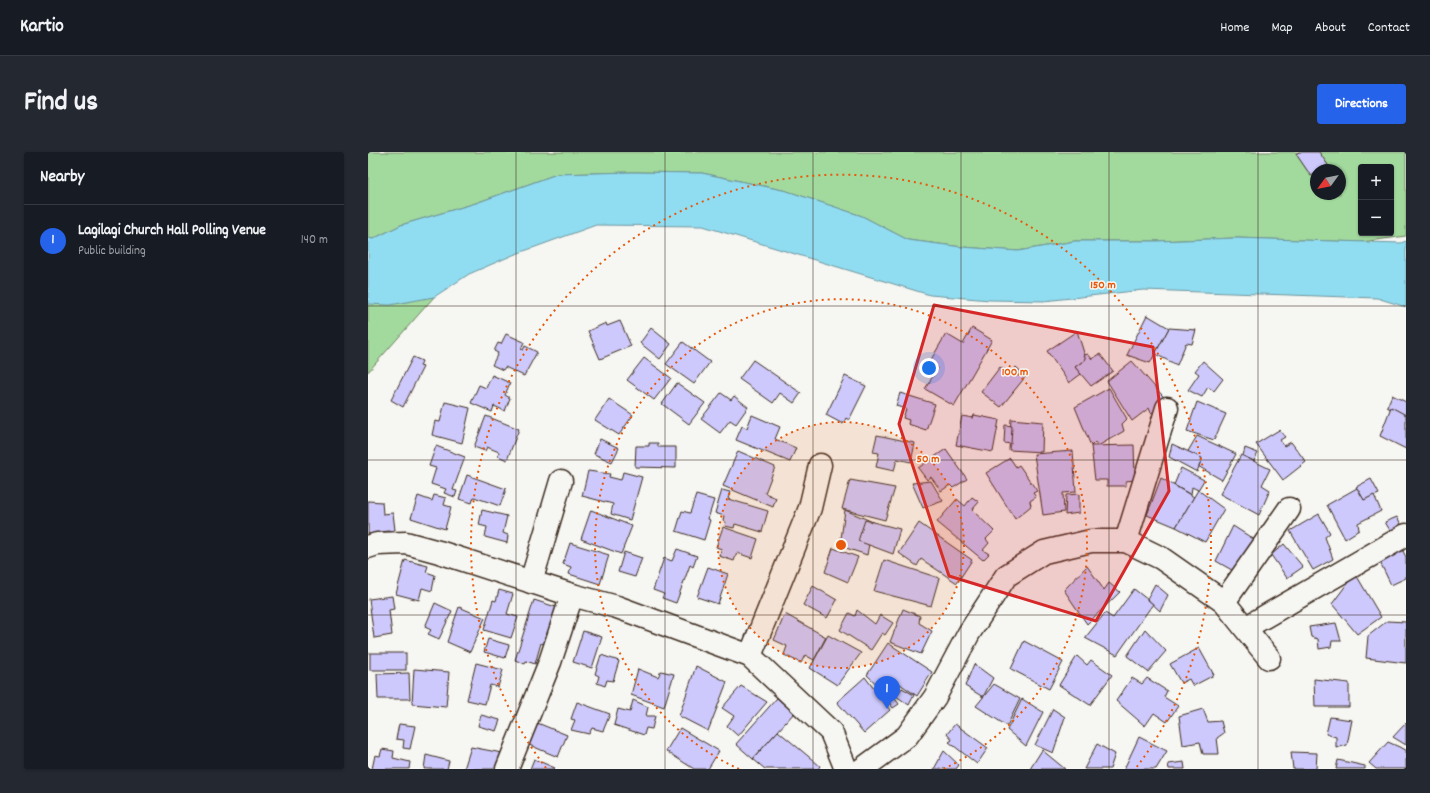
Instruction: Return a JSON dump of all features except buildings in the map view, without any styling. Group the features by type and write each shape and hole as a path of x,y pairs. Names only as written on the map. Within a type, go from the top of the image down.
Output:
{"street":[{"path":"1126,541 1167,408"},
{"path":"750,656 810,508 820,466"},
{"path":"531,582 561,481"},
{"path":"1224,602 1289,509"},
{"path":"1245,628 1406,535"},
{"path":"862,769 907,736 935,697 969,632 1006,576 1044,552 1090,541 1126,541 1161,558 1224,602 1269,658"},
{"path":"368,547 377,544 406,543 490,567 572,595 617,607 750,656 831,732 846,769"},
{"path":"507,769 550,662 572,595"}],"highlighted area":[{"path":"934,305 1153,347 1169,491 1096,621 949,576 899,424"}],"green space":[{"path":"368,152 1406,152 1406,236 1361,242 1235,238 1157,241 1075,241 1018,251 962,247 908,240 862,216 787,191 702,173 632,172 557,174 476,203 401,225 373,239 368,238"},
{"path":"434,297 368,372 368,301"}],"water":[{"path":"632,172 702,173 787,191 862,216 908,240 962,247 1018,251 1075,241 1157,241 1235,238 1401,243 1406,241 1406,307 1377,298 1143,290 1044,301 990,300 930,295 703,226 596,225 513,255 469,274 434,297 390,305 368,304 368,238 373,239 401,225 476,203 557,174"}],"place":[{"name":"Lagilagi Church Hall Polling Venue","path":"887,709"}]}
